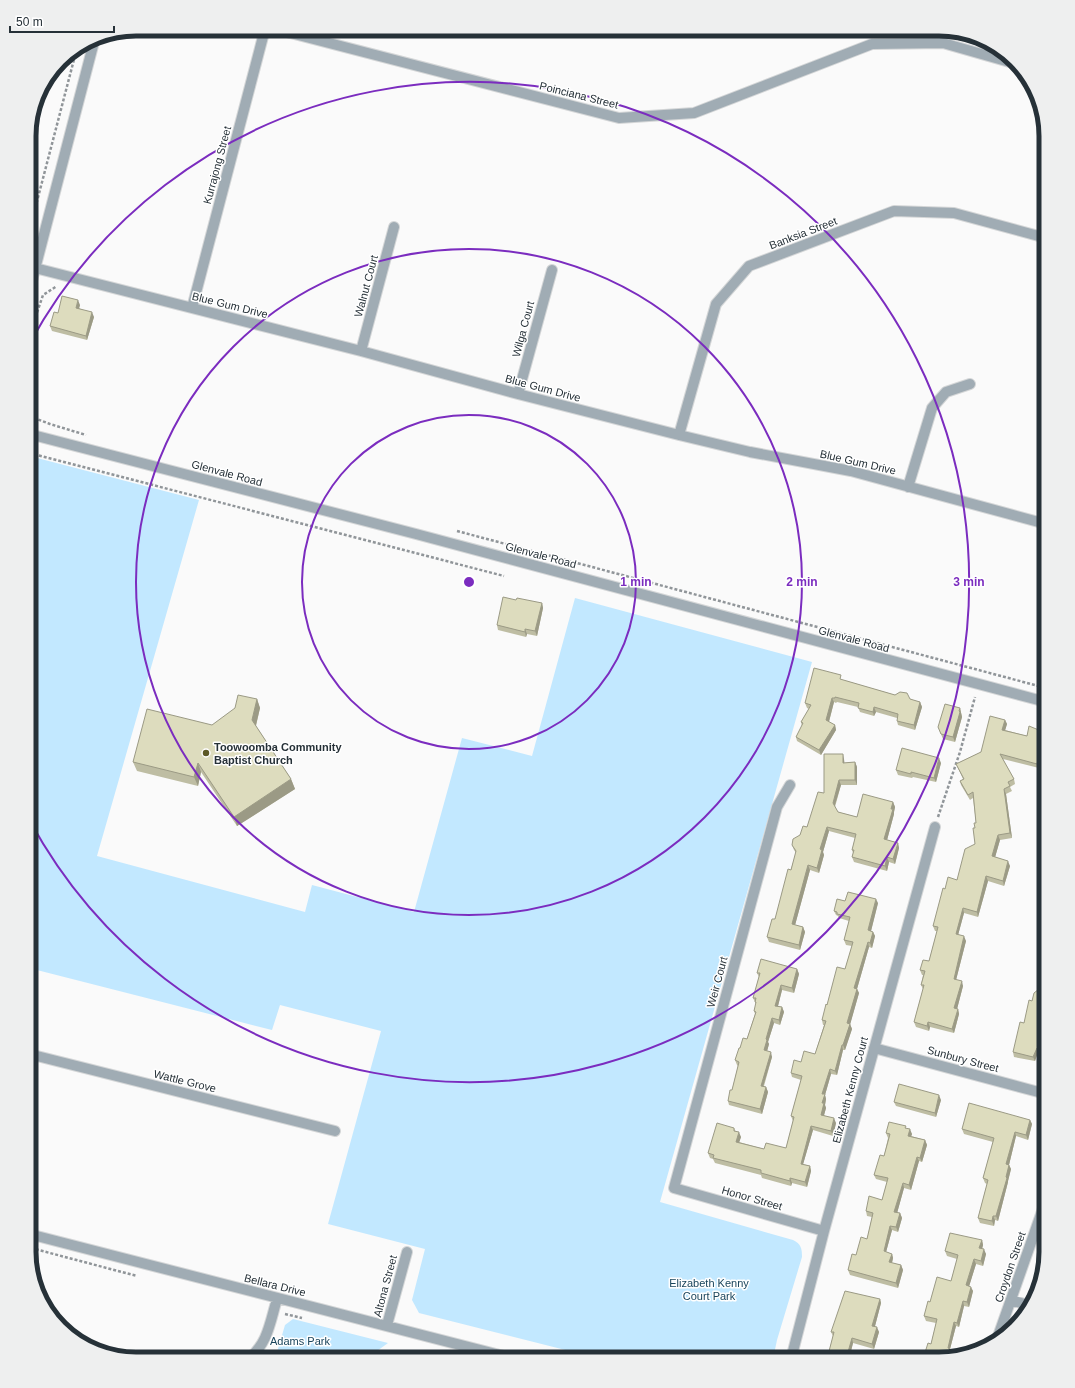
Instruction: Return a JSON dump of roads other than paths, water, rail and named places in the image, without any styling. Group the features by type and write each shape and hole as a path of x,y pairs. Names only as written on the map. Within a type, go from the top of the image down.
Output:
{"street":[{"name":"Kurrajong Street","path":"192,308 263,36"},
{"name":"Poinciana Street","path":"302,36 619,118 694,114 872,44 943,43 1004,61"},
{"path":"36,264 93,46"},
{"name":"Banksia Street","path":"679,435 716,304 749,266 894,211 954,213 1039,236"},
{"name":"Walnut Court","path":"362,351 394,228"},
{"name":"Blue Gum Drive","path":"36,268 362,351 518,394 679,435 750,452 851,471 1039,522"},
{"name":"Wilga Court","path":"518,394 552,270"},
{"path":"908,487 932,408 946,392 970,384"},
{"name":"Glenvale Road","path":"36,436 416,534 1039,700"},
{"name":"Weir Court","path":"674,1188 777,807 790,785"},
{"name":"Elizabeth Kenny Court","path":"793,1352 824,1231 935,827"},
{"name":"Sunbury Street","path":"874,1048 1039,1092"},
{"name":"Wattle Grove","path":"36,1056 335,1130"},
{"name":"Honor Street","path":"674,1188 824,1231"},
{"name":"Croydon Street","path":"1000,1331 1039,1220"},
{"name":"Bellara Drive","path":"36,1236 387,1325 477,1352"},
{"name":"Altona Street","path":"387,1325 407,1252"},
{"path":"256,1352 266,1339 277,1298"},
{"path":"1011,1300 1025,1304"}],"place":[{"name":"Toowoomba Community Baptist Church","path":"206,753"}],"park label":[{"name":"Elizabeth Kenny Court Park","path":"709,1289"},
{"name":"Adams Park","path":"300,1341"}]}
